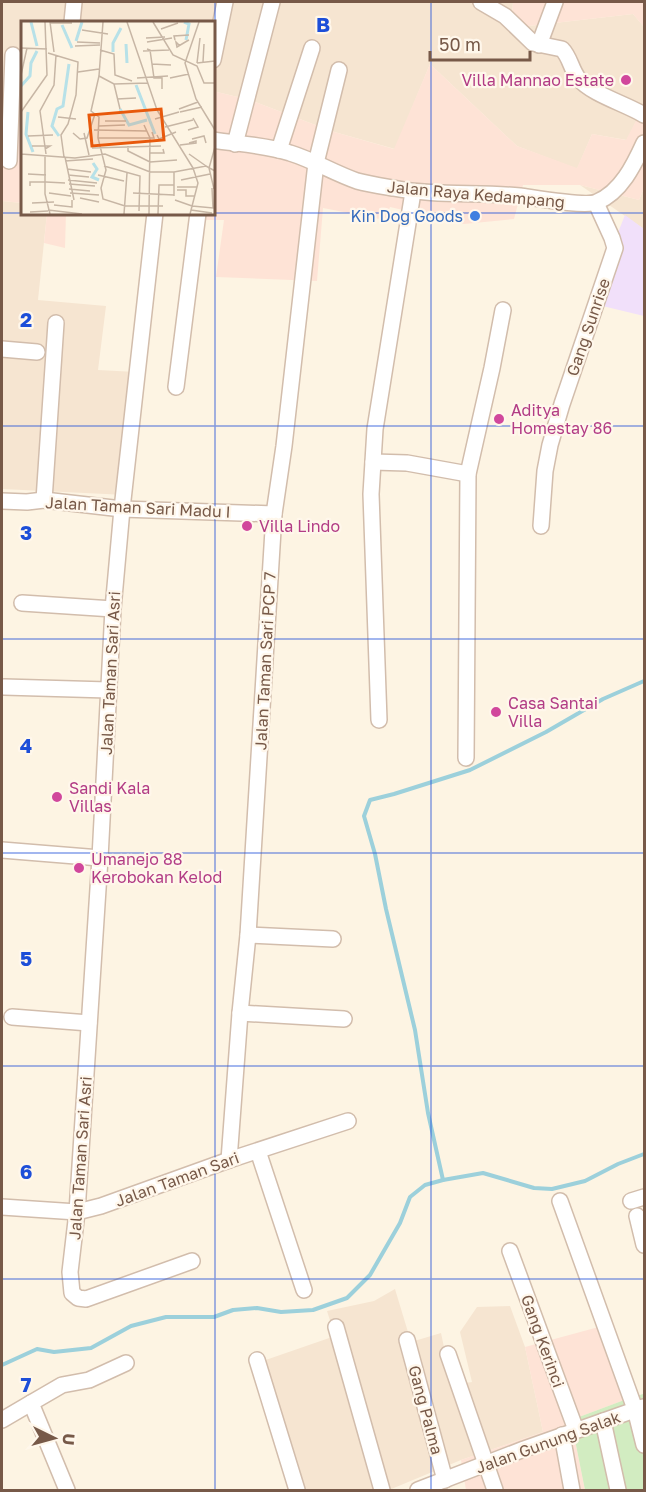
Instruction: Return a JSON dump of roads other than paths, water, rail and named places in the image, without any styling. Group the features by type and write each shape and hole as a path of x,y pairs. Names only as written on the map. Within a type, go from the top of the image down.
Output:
{"street":[{"path":"72,21 74,2"},
{"path":"214,55 225,2"},
{"path":"235,144 272,2"},
{"path":"481,2 505,16 528,39 539,45 556,46 562,49 570,59 576,75 586,85 645,115"},
{"path":"539,45 555,2"},
{"path":"279,150 312,48"},
{"path":"11,161 13,56"},
{"name":"Jalan Taman Sari PCP 7","path":"229,1160 248,935 274,514 284,446 316,164 339,70"},
{"name":"Jalan Raya Kedampang","path":"214,140 279,150 308,159 357,180 413,192 515,196 585,204 596,203"},
{"path":"596,203 626,179 645,143"},
{"path":"379,720 371,494 375,429 413,192"},
{"name":"Gang Sunrise","path":"541,526 545,471 550,445 561,404 615,249 596,203"},
{"name":"Jalan Taman Sari Asri","path":"155,214 113,609 100,858 77,1212 70,1272 72,1293 78,1298 86,1299 192,1261"},
{"path":"176,387 198,214"},
{"path":"466,758 468,474 503,310"},
{"path":"44,500 56,323"},
{"path":"2,349 37,352"},
{"path":"373,462 407,463 468,474"},
{"name":"Jalan Taman Sari Madu I","path":"2,501 44,500 122,509 274,514"},
{"path":"22,603 113,609"},
{"path":"4,687 108,690"},
{"path":"2,850 100,858"},
{"path":"248,935 333,939"},
{"path":"240,1013 344,1019"},
{"path":"12,1017 89,1023"},
{"name":"Jalan Taman Sari","path":"2,1207 77,1212 101,1206 229,1160 348,1121"},
{"path":"258,1151 304,1290"},
{"path":"560,1201 640,1408 645,1445"},
{"path":"637,1216 645,1245"},
{"name":"Gang Kerinci","path":"510,1251 569,1433 572,1491"},
{"path":"336,1327 382,1491"},
{"name":"Gang Palma","path":"407,1340 450,1483"},
{"path":"448,1354 495,1491"},
{"path":"257,1360 297,1491"},
{"path":"2,1420 62,1385 89,1380 126,1363"},
{"path":"31,1403 67,1491"},
{"name":"Jalan Gunung Salak","path":"418,1491 450,1483 486,1464 640,1408"},
{"path":"603,1421 618,1491"}],"waterway":[{"path":"443,1180 428,1113 415,1030 375,854 364,816 370,800 470,770 546,732 603,699 644,681"},
{"path":"2,1365 37,1349 54,1352 91,1348 131,1326 166,1317 214,1317 233,1310 257,1308 281,1312 313,1310 347,1298 370,1275 400,1223 410,1197 425,1185 483,1173 534,1188 552,1189 585,1181 644,1154"}],"place":[{"name":"Villa Mannao Estate","path":"626,80"},
{"name":"Kin Dog Goods","path":"475,216"},
{"name":"Aditya Homestay 86","path":"499,419"},
{"name":"Villa Lindo","path":"247,526"},
{"name":"Casa Santai Villa","path":"496,712"},
{"name":"Sandi Kala Villas","path":"57,797"},
{"name":"Umanejo 88 Kerobokan Kelod","path":"79,868"}]}
